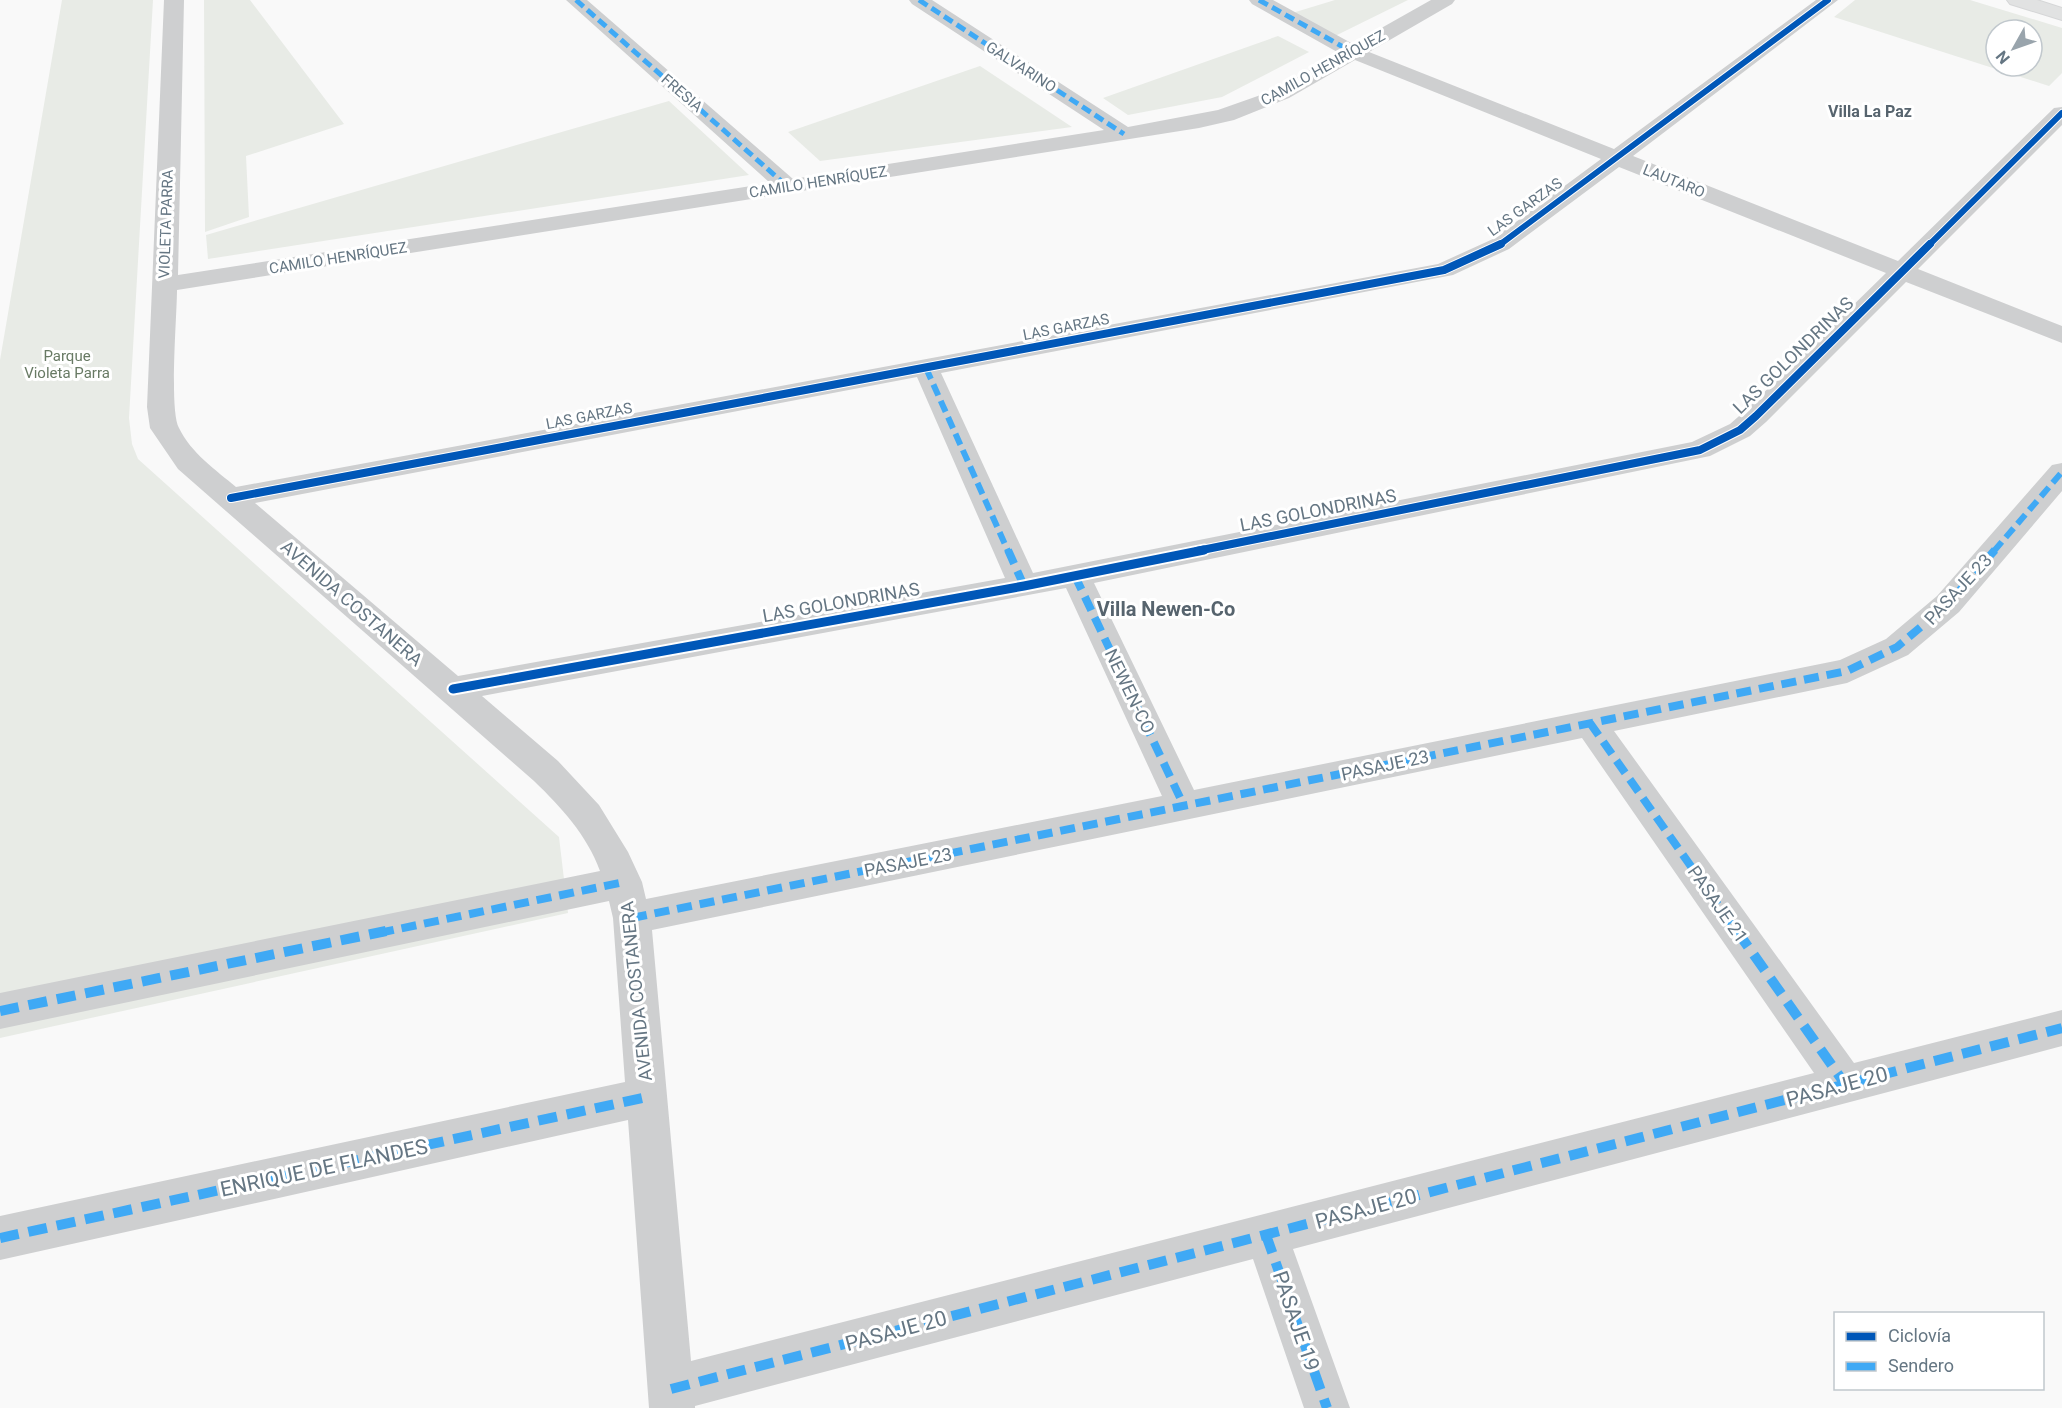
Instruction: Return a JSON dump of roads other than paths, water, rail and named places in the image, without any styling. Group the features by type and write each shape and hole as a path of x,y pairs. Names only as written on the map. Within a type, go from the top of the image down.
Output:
{"main road":[{"path":"2017,0 2062,14"}],"street":[{"name":"VIOLETA PARRA","path":"174,0 161,407 164,428 174,445"},
{"name":"FRESIA","path":"576,0 788,187"},
{"name":"GALVARINO","path":"919,0 1124,134"},
{"name":"LAUTARO","path":"1259,0 1354,53 2062,336"},
{"name":"CAMILO HENRÍQUEZ","path":"164,285 1199,122 1282,94 1445,0"},
{"name":"LAS GARZAS","path":"231,498 1444,270 1501,244 1828,0"},
{"name":"LAS GOLONDRINAS","path":"453,689 1024,586 1700,450 1740,430 1756,416 2062,113"},
{"path":"926,368 1024,586"},
{"name":"AVENIDA COSTANERA","path":"174,445 188,462 453,689 558,784 586,813 609,848 628,900 647,1097 671,1398"},
{"name":"PASAJE 23","path":"0,1011 628,900 1184,806 1846,671 1888,651 1923,626 1948,604 2062,472"},
{"name":"NEWEN-CO","path":"1075,576 1184,806"},
{"name":"PASAJE 21","path":"1590,723 1845,1084"},
{"name":"PASAJE 20","path":"671,1398 1266,1234 2062,1028"},
{"name":"ENRIQUE DE FLANDES","path":"0,1238 647,1097"},
{"name":"PASAJE 19","path":"1266,1234 1327,1408"}],"district":[{"name":"Villa La Paz","path":"1870,111"},
{"name":"Villa Newen-Co","path":"1166,609"}],"park label":[{"name":"Parque Violeta Parra","path":"67,364"}]}
